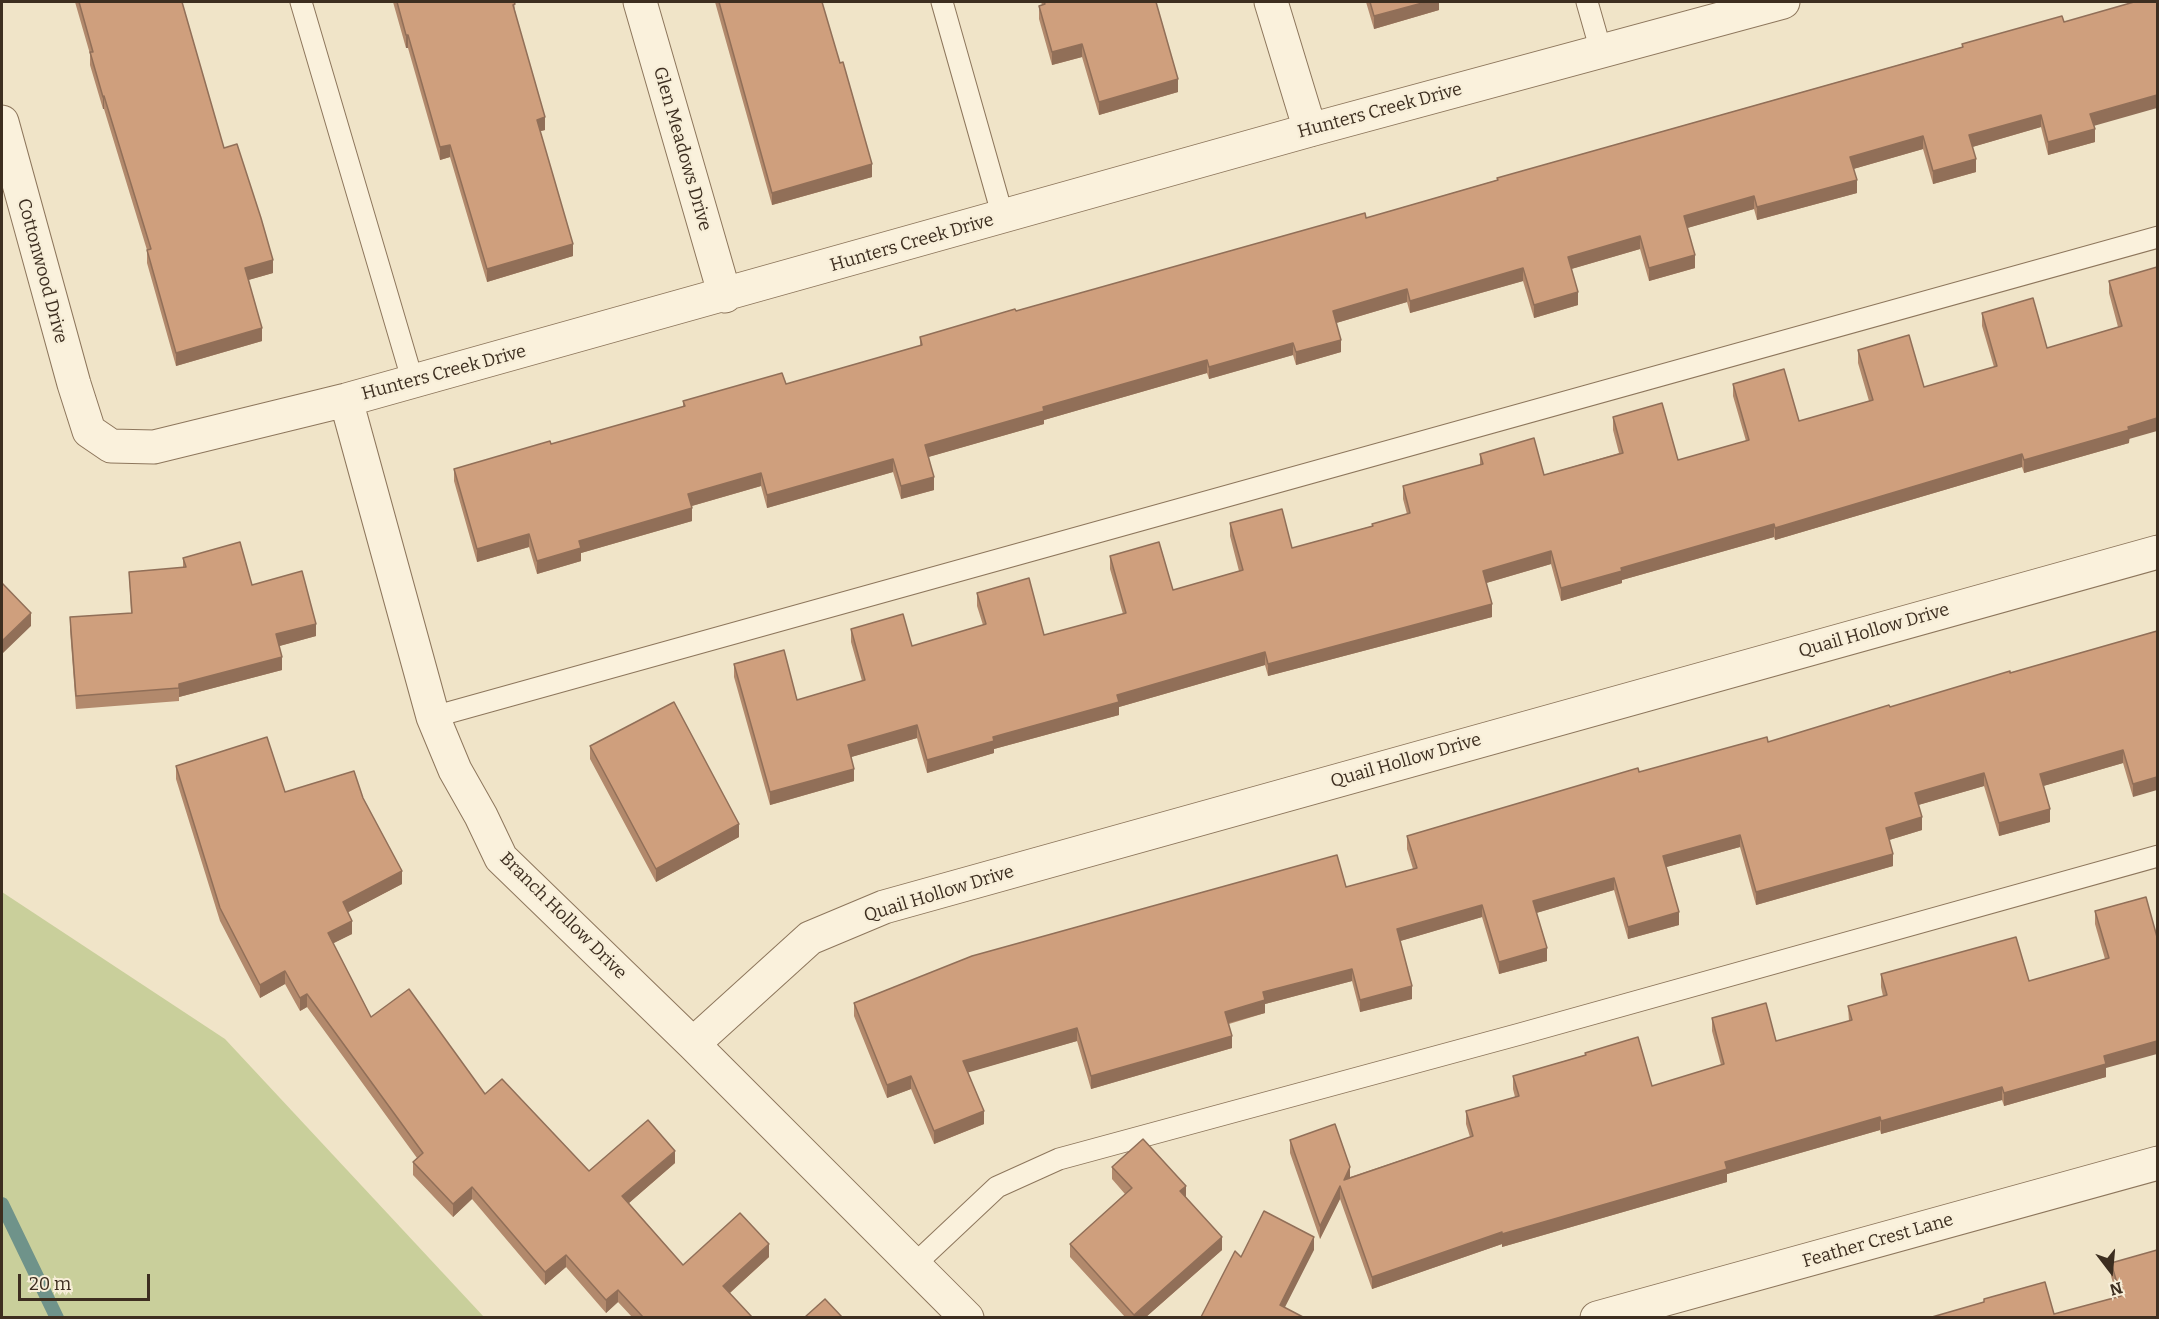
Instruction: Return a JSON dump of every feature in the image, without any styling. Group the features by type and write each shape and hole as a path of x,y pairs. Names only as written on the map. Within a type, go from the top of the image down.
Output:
{"street":[{"name":"Glen Meadows Drive","path":"640,2 724,296"},
{"path":"1271,2 1310,130"},
{"name":"Hunters Creek Drive","path":"74,384 89,431 111,446 154,447 413,382 1310,130 1783,2"},
{"name":"Cottonwood Drive","path":"2,122 74,384"},
{"name":"Branch Hollow Drive","path":"346,400 434,717 455,771 481,816 501,858 693,1044 967,1317"},
{"name":"Quail Hollow Drive","path":"693,1044 810,938 884,907 2157,552"},
{"name":"Feather Crest Lane","path":"1597,1317 2157,1162"}],"lane":[{"path":"301,2 413,382"},
{"path":"942,2 1004,217"},
{"path":"1587,2 1601,51"},
{"path":"434,717 2157,237"},
{"path":"915,1265 998,1187 1059,1160 2157,856"}],"green space":[{"path":"2,892 225,1039 484,1317 2,1317"}],"building":[{"path":"79,2 182,2 224,148 237,144 273,260 245,268 262,328 176,353 147,250 151,249 103,97"},
{"path":"397,2 514,2 545,117 537,120 573,244 487,269 450,145 440,147"},
{"path":"719,2 822,2 840,63 843,62 872,164 772,193"},
{"path":"1044,2 1156,2 1178,79 1099,102 1082,44 1052,52 1039,6 1045,4"},
{"path":"1370,2 1426,2 1374,16"},
{"path":"2134,2 2157,2 2157,95 2090,114 2095,129 2048,142 2041,115 1969,135 1976,159 1933,171 1923,136 1850,157 1857,180 1757,207 1754,196 1684,216 1695,255 1649,268 1640,236 1568,257 1578,292 1534,305 1523,268 1410,301 1407,289 1333,311 1341,340 1296,352 1293,343 1209,367 1207,360 1043,407 1044,411 925,445 934,477 901,486 893,459 767,495 761,473 688,494 692,508 579,541 581,548 537,561 529,534 477,549 454,469 685,406 683,401 782,373 786,384 922,345 920,337 1015,309 1016,311 1365,213 1366,218 1498,180 1497,178 1963,47 1962,44 2062,16 2064,22"},
{"path":"2157,267 2157,418 2128,427 2129,430 2024,460 2022,454 1775,528 1774,524 1621,568 1622,571 1561,588 1551,551 1483,571 1492,604 1268,664 1265,652 1117,695 1119,702 993,737 994,741 927,760 917,725 848,745 854,769 770,792 734,664 784,650 797,700 865,680 851,629 903,614 912,646 986,624 977,593 1029,578 1044,635 1126,613 1110,556 1159,542 1173,590 1243,570 1230,523 1282,509 1292,548 1373,526 1372,524 1410,513 1403,486 1483,464 1480,454 1534,438 1544,475 1623,453 1613,417 1662,403 1678,460 1749,440 1733,384 1784,369 1799,421 1873,400 1858,350 1909,335 1924,387 1997,366 1982,313 2033,298 2047,348 2122,326 2109,281"},
{"path":"240,542 252,585 302,571 316,624 276,634 282,657 179,684 179,688 76,696 70,617 132,613 129,572 186,567 183,558"},
{"path":"2,583 31,613 2,641"},
{"path":"2157,631 2157,777 2133,784 2123,750 2040,774 2050,809 1999,823 1984,773 1915,793 1922,817 1886,828 1893,854 1756,892 1740,835 1663,856 1679,912 1628,927 1614,878 1533,901 1547,948 1499,962 1482,905 1397,929 1412,986 1360,1000 1352,969 1263,992 1265,1000 1225,1012 1232,1036 1091,1076 1077,1028 963,1061 984,1111 934,1131 911,1076 887,1085 854,1003 972,956 1337,855 1346,887 1417,868 1407,836 1638,768 1639,772 1767,737 1768,742 1889,705 1890,707"},
{"path":"674,702 739,824 656,869 590,746"},
{"path":"267,737 285,792 354,771 363,798 402,871 343,902 352,921 328,933 371,1017 409,989 485,1094 502,1079 589,1171 648,1120 675,1151 622,1196 683,1265 740,1213 769,1244 723,1286 752,1317 643,1317 618,1290 606,1300 566,1255 545,1272 472,1187 453,1204 413,1162 423,1153 307,994 300,998 285,971 260,985 220,908 176,766"},
{"path":"2146,897 2157,937 2157,1041 2104,1056 2106,1064 2004,1093 2002,1087 1881,1121 1880,1117 1725,1162 1727,1169 1502,1234 1502,1232 1372,1277 1340,1186 1320,1226 1290,1140 1335,1124 1350,1167 1344,1180 1473,1136 1466,1111 1519,1096 1513,1076 1638,1037 1652,1086 1724,1064 1712,1018 1766,1003 1776,1041 1852,1020 1848,1006 1887,995 1881,974 2016,937 2029,981 2109,958 2095,911"},
{"path":"1143,1139 1186,1186 1180,1191 1222,1237 1134,1315 1070,1244 1132,1188 1112,1167"},
{"path":"1264,1211 1314,1237 1280,1305 1303,1317 1201,1317 1235,1251 1241,1257"},
{"path":"2157,1250 2157,1317 1932,1317 1984,1302 1984,1299 2045,1282 2054,1314 2121,1296 2111,1263"},
{"path":"825,1299 842,1317 805,1317"}],"waterway":[{"path":"2,1204 57,1318"}]}
